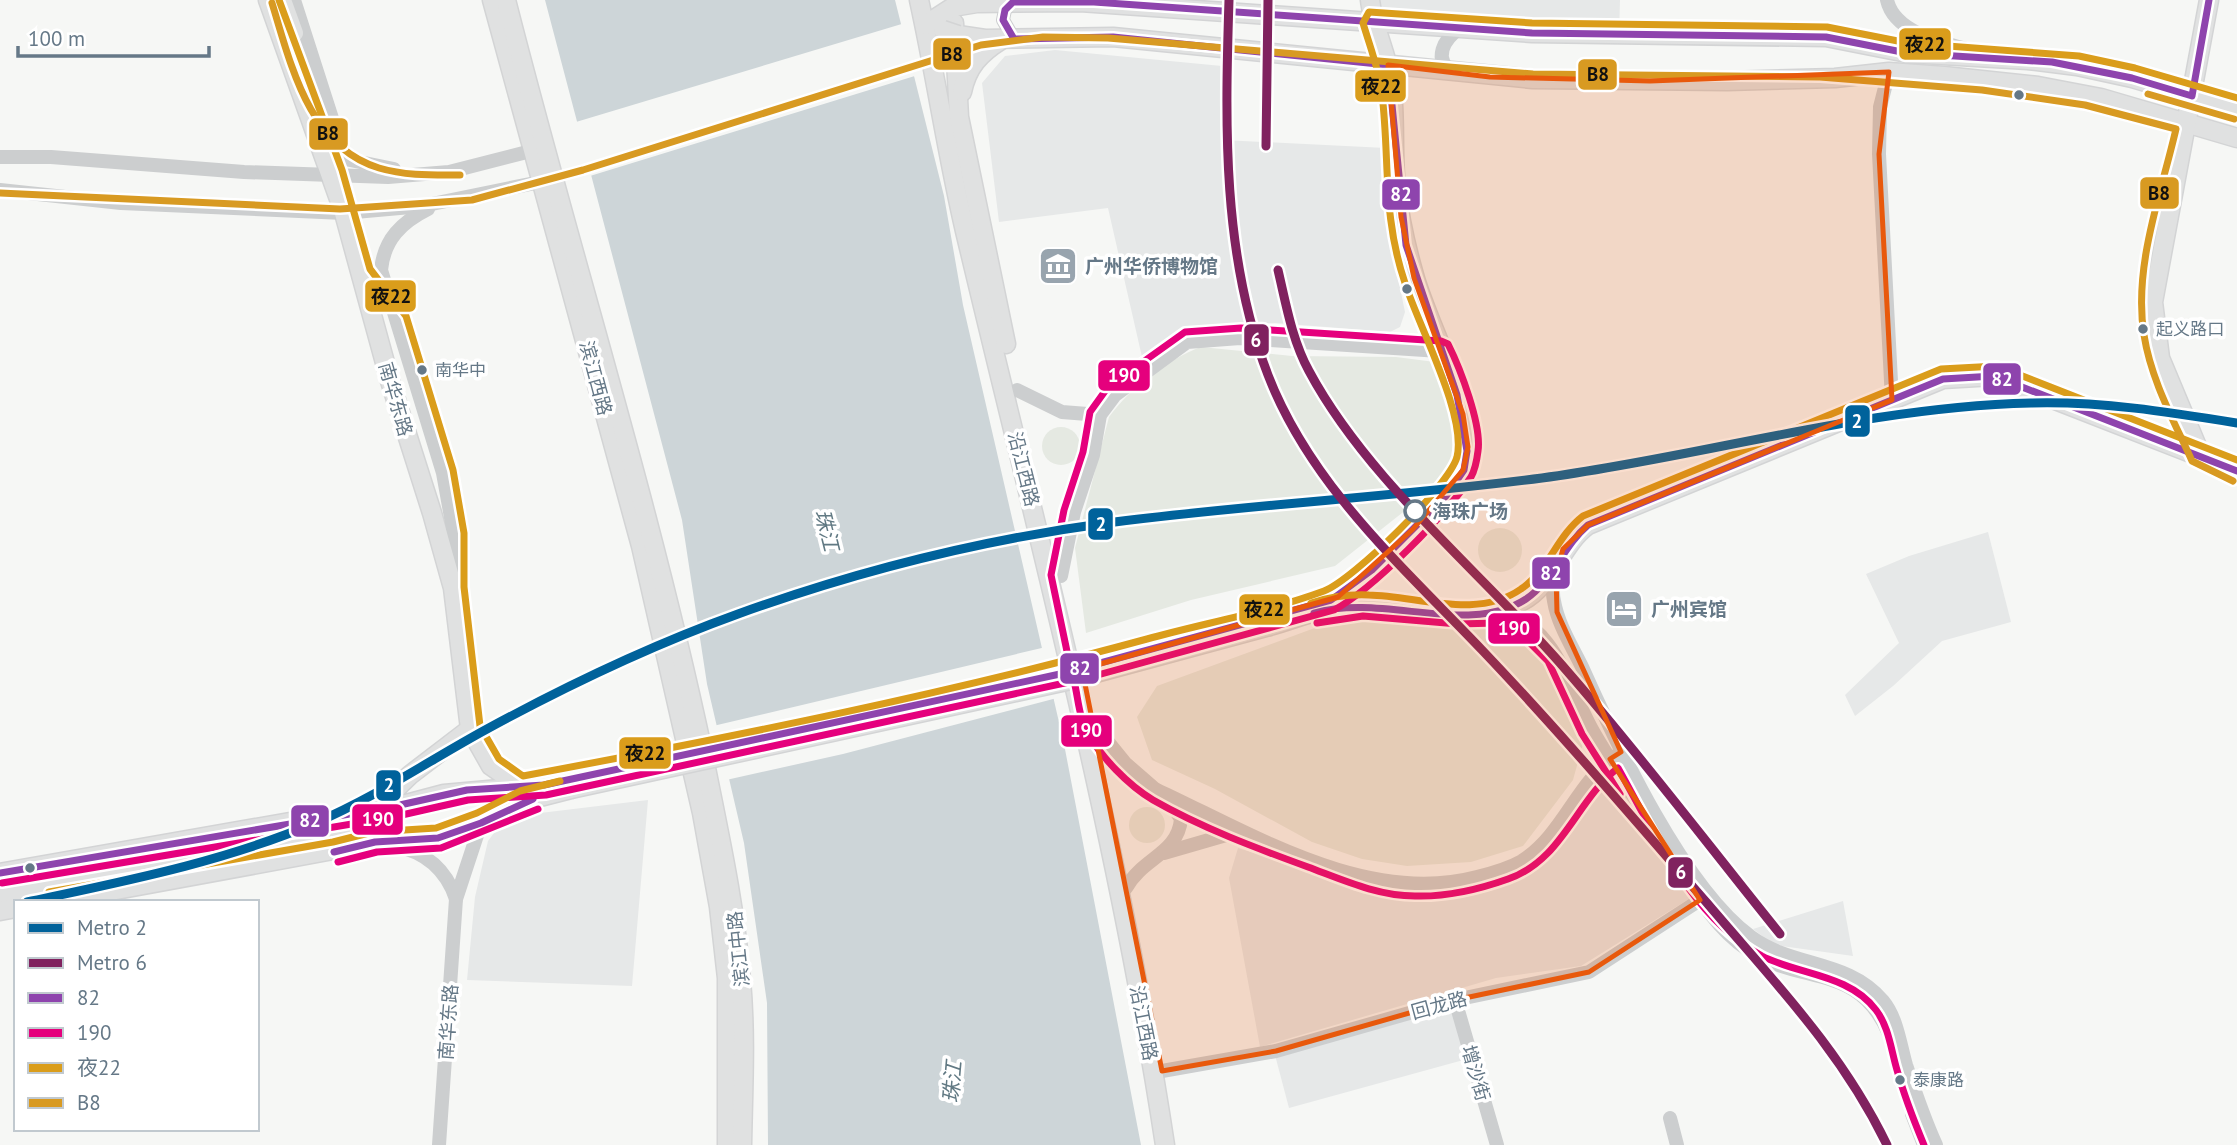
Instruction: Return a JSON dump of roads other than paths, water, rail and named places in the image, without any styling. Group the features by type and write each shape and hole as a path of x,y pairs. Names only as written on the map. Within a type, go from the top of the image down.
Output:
{"main road":[{"name":"南华东路","path":"268,0 338,175 344,213 360,274 453,588 470,729 491,766 521,787"},
{"path":"282,0 294,33"},
{"name":"滨江西路","path":"492,0 697,757"},
{"name":"滨江西路","path":"506,0 630,447 677,635 697,757"},
{"name":"沿江西路","path":"919,0 959,204 1065,637 1132,960 1165,1145"},
{"path":"62,900 325,854 375,842 420,841 481,823 524,801 569,785 1062,682 1268,622 1331,600 1354,585 1413,529 1458,478 1467,460 1467,429 1414,278 1401,217 1388,65 1373,22 1370,0"},
{"path":"2200,456 2160,358 2153,302 2209,0"},
{"path":"925,25 952,4 1094,2 1460,28 1585,34 1826,37 1908,52 2077,66 2237,109"},
{"name":"沿江西路","path":"952,4 959,117 1017,390 1095,726 1174,1145"},
{"path":"925,25 950,33 1007,39 1113,37 1533,79 1689,82 1835,78 1889,72 2038,86 2101,98 2188,121 2237,138"},
{"path":"959,117 965,78 971,67 977,58 1007,39"},
{"path":"1268,622 1345,606 1459,614 1498,612 1525,599 1540,586 1575,534 1610,515 1705,480 1943,379 1994,376 2237,471"},
{"path":"245,856 347,827 379,810 410,775 470,729"},
{"name":"滨江中路","path":"697,757 725,957 729,1020 727,1145"},
{"name":"滨江中路","path":"697,757 733,903 741,970 744,1024 741,1145"},
{"path":"0,886 290,835 379,810 467,790 569,785"},
{"path":"0,873 379,810"},
{"path":"0,898 245,856 327,838 351,837 375,842"}],"street":[{"path":"294,0 345,159 338,175"},
{"path":"1887,0 1891,12 1908,28 2000,58"},
{"path":"1007,39 1003,20 1005,10 1013,2"},
{"path":"1452,73 1442,62 1441,52 1448,37 1460,28"},
{"path":"1889,72 1880,107 1879,154 1892,400"},
{"path":"0,157 42,156 206,170 338,175 430,174 474,167 531,150 550,164 540,182 439,203 344,213 121,204 0,190"},
{"path":"345,159 430,174"},
{"path":"439,203 399,228 384,251 383,280 448,493 454,534 453,588"},
{"path":"360,274 396,320"},
{"path":"1061,576 1072,522 1093,455 1100,415 1115,395 1187,341 1240,338 1440,351"},
{"path":"1017,390 1062,412 1100,415"},
{"path":"1563,549 1553,600 1615,755 1700,900 1725,930 1747,949 1774,963 1842,981 1874,1006 1890,1038 1924,1145"},
{"path":"1498,612 1522,620 1557,655 1592,730 1615,755 1704,887 1738,926 1783,955 1849,973 1864,982 1882,1000 1895,1026 1917,1097 1936,1145"},
{"path":"1095,726 1125,763 1178,810 1181,819 1178,837 1133,874 1126,888"},
{"path":"1157,790 1240,831 1373,880 1415,886 1464,880 1506,869 1523,860 1550,838 1591,779 1615,755"},
{"name":"南华东路","path":"439,1145 456,899 481,823"},
{"path":"1160,854 1240,831"},
{"path":"375,842 425,856 451,884 456,899"},
{"name":"回龙路","path":"1162,1071 1276,1051 1455,1000 1589,972 1700,900"},
{"name":"增沙街","path":"1455,1000 1497,1145"},
{"path":"1670,1118 1677,1145"}],"water":[{"name":"珠江","path":"545,0 895,0 944,196 963,305 1064,744 1141,1145 768,1145 767,1003 744,843 707,684 682,520"}],"metro line":[{"name":"6","path":"1229,0 1227,142 1234,237 1253,330 1268,375 1286,415 1308,453 1361,523 1540,712 1805,1018 1849,1078 1887,1145"},
{"name":"6","path":"1266,146 1268,0"},
{"name":"6","path":"1278,270 1290,322 1303,359 1334,412 1363,452 1395,490 1567,671 1780,934"},
{"name":"2","path":"36,900 209,860 280,837 360,802 548,697 674,639 783,598 966,548 1060,530 1161,516 1542,478 1846,423 1969,406 2083,404 2160,411 2237,423"}],"place":[{"name":"广州华侨博物馆","path":"1058,266"},
{"name":"起义路口","path":"2143,329"},
{"name":"南华中","path":"422,370"},
{"name":"海珠广场","path":"1415,511"},
{"name":"广州宾馆","path":"1624,609"},
{"name":"泰康路","path":"1900,1080"}]}
